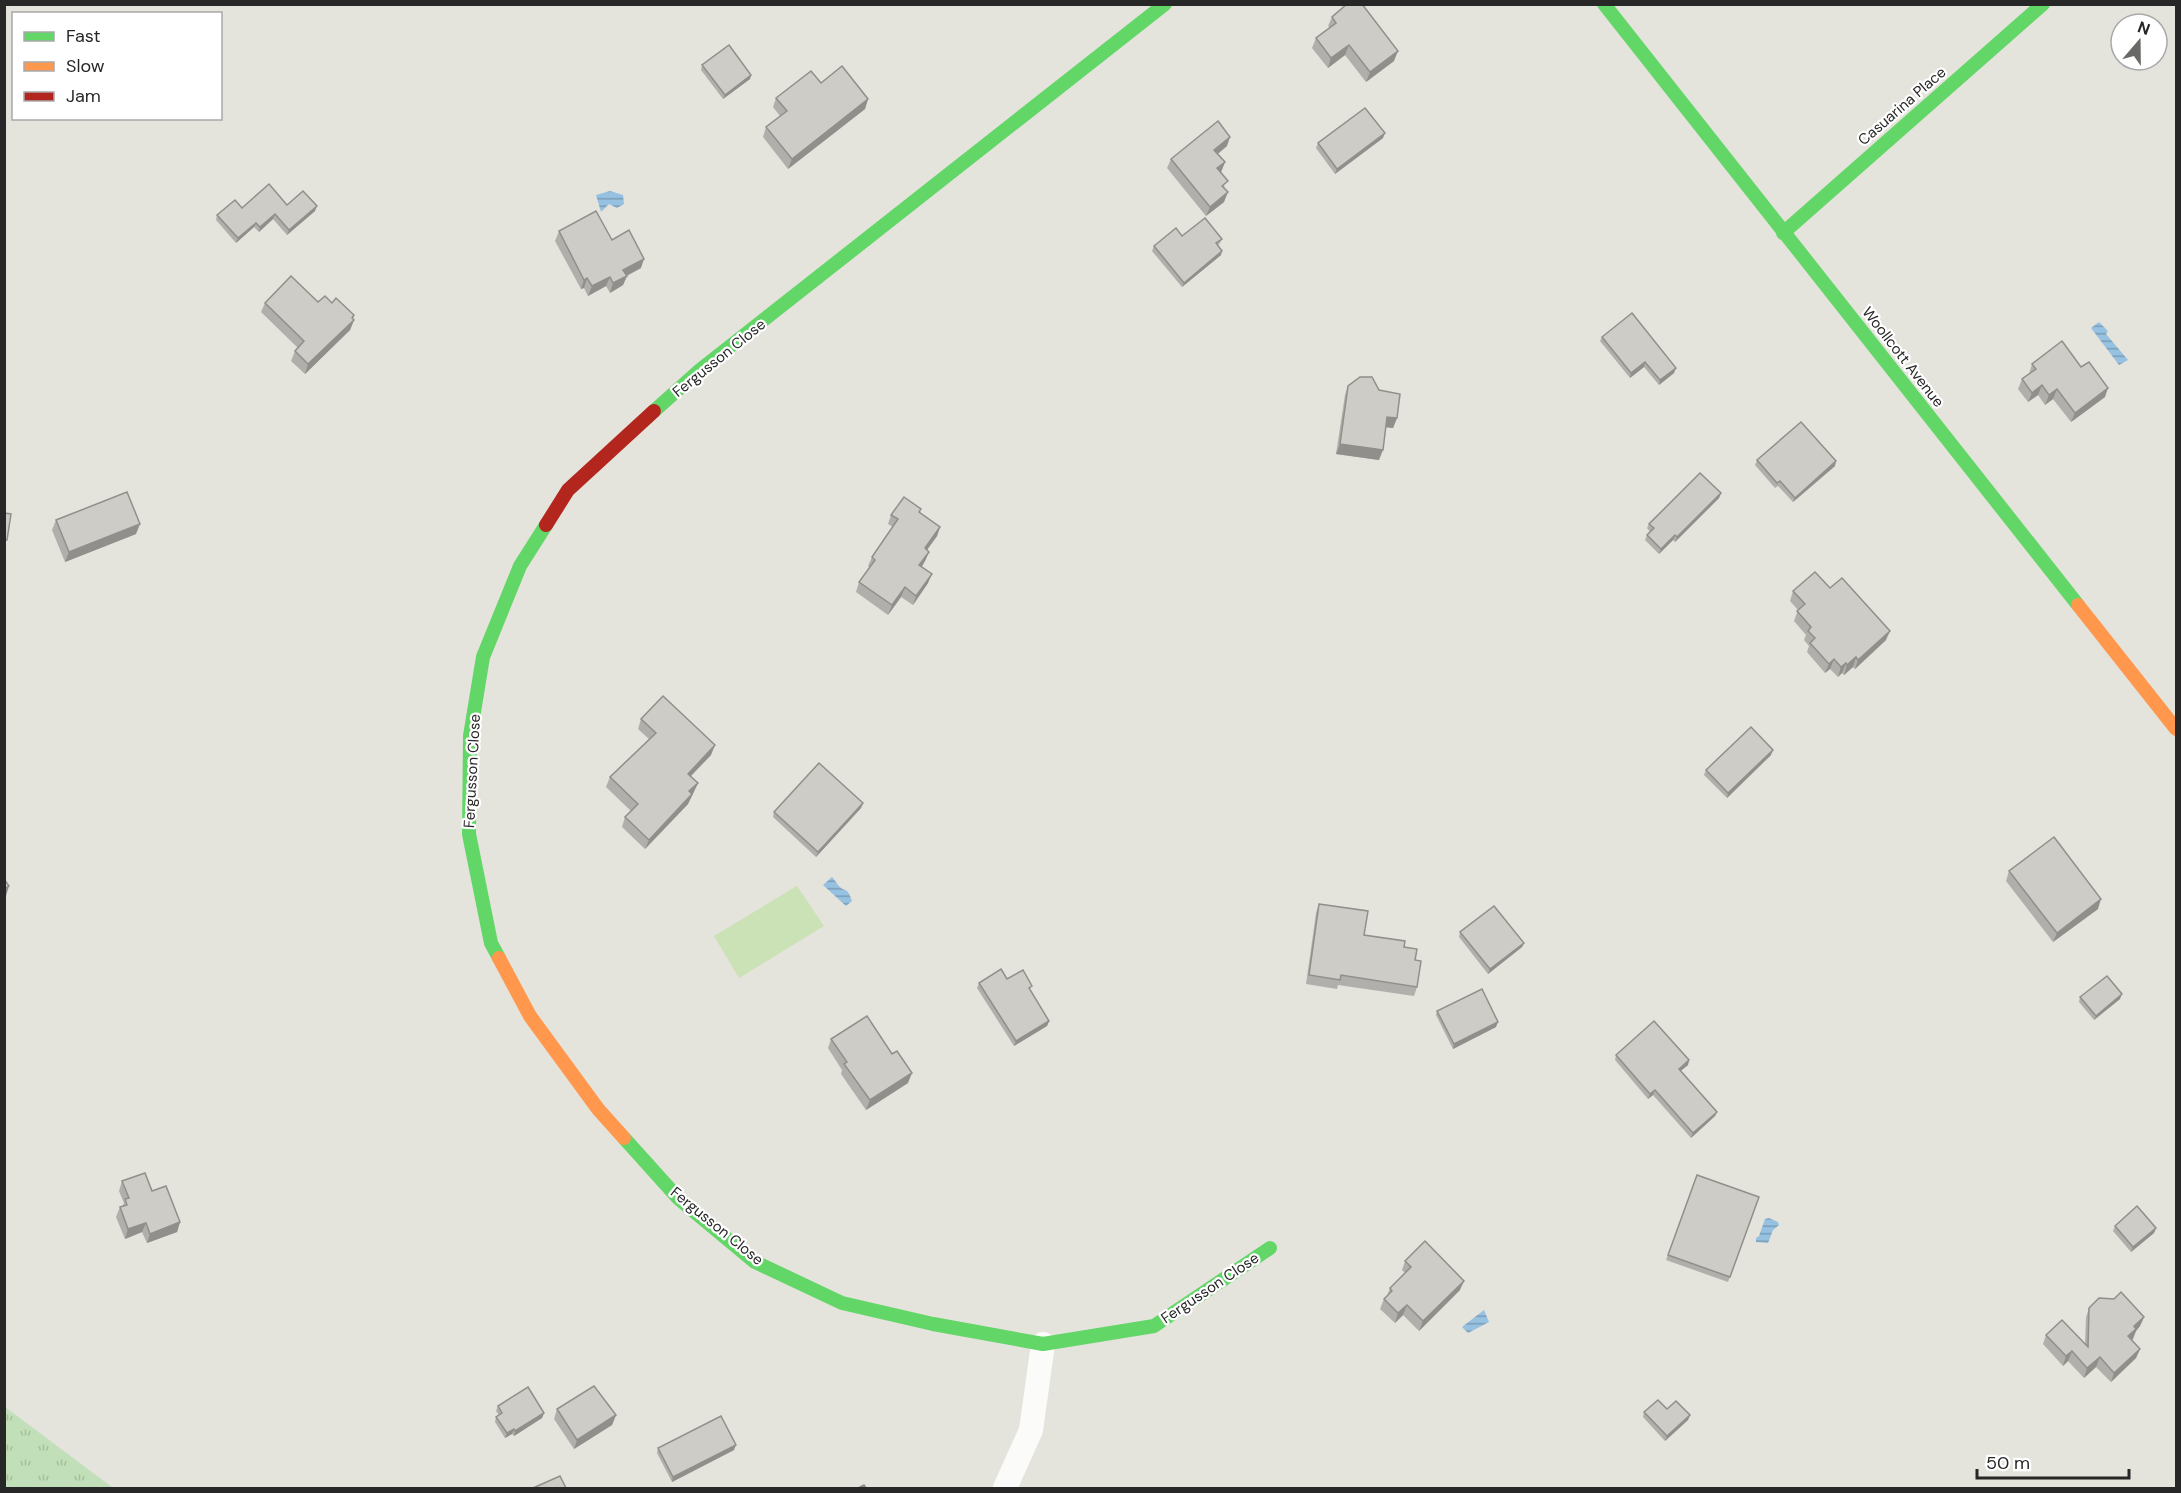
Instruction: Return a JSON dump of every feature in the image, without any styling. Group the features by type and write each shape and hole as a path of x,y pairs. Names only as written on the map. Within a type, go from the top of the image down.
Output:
{"street":[{"name":"Fergusson Close","path":"1165,4 700,370 568,490 520,566 483,657 471,736 469,834 491,943 530,1016 598,1109 678,1198 755,1262 842,1303 933,1324 1043,1344 1154,1326 1270,1248"},
{"name":"Woollcott Avenue","path":"1604,4 2176,729"},
{"name":"Casuarina Place","path":"1783,233 2043,4"},
{"path":"1005,1488 1031,1430 1043,1344"}],"green space":[{"path":"797,886 824,926 739,978 714,936"},
{"path":"5,1407 113,1488 5,1488"}],"water":[{"path":"610,191 623,195 624,204 617,208 609,204 601,212 596,195"},
{"path":"2099,322 2128,360 2119,365 2091,328"},
{"path":"832,877 850,896 852,901 846,906 823,885"},
{"path":"1769,1218 1778,1222 1779,1225 1773,1230 1768,1243 1756,1242 1765,1219"},
{"path":"1484,1310 1489,1322 1468,1333 1462,1327"}],"building":[{"path":"1347,4 1362,4 1398,51 1370,72 1349,45 1331,58 1316,38 1336,23 1332,17"},
{"path":"729,45 751,75 725,95 702,65"},
{"path":"842,66 868,99 792,159 766,127 787,111 776,98 811,71 821,83"},
{"path":"1365,108 1385,133 1337,169 1318,143"},
{"path":"1218,121 1230,137 1214,150 1225,162 1217,168 1228,181 1222,186 1228,192 1210,207 1171,159"},
{"path":"269,184 287,205 303,191 317,206 289,230 275,214 260,227 256,223 238,238 217,215 235,200 242,208"},
{"path":"596,211 612,240 629,230 644,259 623,270 627,276 613,283 610,277 592,286 587,278 584,280 559,231"},
{"path":"1205,218 1222,239 1216,243 1222,251 1184,283 1154,246 1176,228 1182,236"},
{"path":"291,276 318,302 325,296 332,303 336,298 354,315 352,318 354,320 308,364 295,351 304,341 265,303"},
{"path":"1632,313 1676,368 1660,380 1645,362 1631,373 1602,337"},
{"path":"2062,341 2081,367 2089,362 2108,388 2075,413 2057,389 2049,395 2042,385 2032,393 2022,379 2036,369 2032,364"},
{"path":"1360,377 1372,377 1379,390 1400,394 1397,418 1387,417 1383,450 1340,444 1348,386"},
{"path":"1801,422 1836,461 1795,498 1780,481 1777,483 1757,460"},
{"path":"1700,473 1721,493 1677,537 1675,535 1661,549 1647,535 1654,528 1649,524"},
{"path":"127,492 140,524 69,552 56,520"},
{"path":"904,497 921,509 919,512 940,527 925,548 929,552 919,565 932,574 916,596 905,587 892,605 859,582 875,560 872,557 898,519 891,515"},
{"path":"4,513 11,514 7,540 4,540"},
{"path":"1815,572 1830,588 1842,578 1890,631 1858,660 1856,657 1841,667 1834,659 1829,664 1810,643 1815,638 1808,631 1811,627 1797,611 1805,604 1793,591"},
{"path":"663,696 715,745 688,774 698,783 689,791 692,794 649,840 625,817 638,804 610,777 656,733 641,719"},
{"path":"1751,727 1773,750 1728,793 1706,770"},
{"path":"819,763 863,803 818,852 774,812"},
{"path":"2054,837 2101,899 2057,933 2009,871"},
{"path":"4,879 9,886 4,889"},
{"path":"1319,904 1368,911 1364,935 1405,941 1404,947 1417,949 1415,960 1421,961 1417,987 1341,975 1340,980 1309,975"},
{"path":"1494,906 1524,943 1490,969 1460,932"},
{"path":"1001,969 1007,979 1023,970 1032,986 1029,988 1049,1021 1016,1041 979,983"},
{"path":"2107,976 2122,994 2096,1016 2080,997"},
{"path":"1482,989 1498,1022 1454,1044 1437,1011"},
{"path":"867,1016 892,1054 897,1051 912,1073 870,1100 844,1064 847,1062 831,1039"},
{"path":"1654,1021 1689,1060 1679,1069 1717,1112 1693,1133 1655,1090 1650,1094 1616,1055"},
{"path":"145,1173 152,1191 166,1186 180,1222 150,1234 146,1223 128,1229 120,1207 127,1205 125,1199 129,1198 122,1181"},
{"path":"1697,1175 1759,1197 1730,1277 1668,1255"},
{"path":"2137,1206 2156,1228 2133,1247 2115,1226"},
{"path":"1425,1241 1464,1281 1423,1321 1407,1305 1398,1313 1384,1299 1392,1291 1390,1288 1411,1267 1405,1261"},
{"path":"2121,1292 2144,1317 2134,1326 2136,1329 2128,1336 2140,1349 2114,1373 2100,1357 2087,1368 2072,1351 2066,1356 2046,1335 2062,1320 2088,1347 2089,1308 2099,1298 2114,1299"},
{"path":"594,1386 616,1415 577,1440 557,1409"},
{"path":"528,1387 544,1413 515,1431 514,1429 507,1433 496,1417 502,1413 498,1406"},
{"path":"1658,1400 1667,1409 1676,1401 1690,1415 1667,1436 1644,1412"},
{"path":"721,1416 736,1445 673,1477 658,1448"},
{"path":"560,1476 566,1488 533,1488"}],"traffic: fast":[{"path":"654,411 700,370 1165,4"},
{"path":"1604,4 2078,605"},
{"path":"1783,233 2043,4"},
{"path":"499,958 491,943 469,834 470,736 483,657 520,566 546,525"},
{"path":"624,1138 678,1198 755,1262 842,1303 933,1324 1043,1344 1154,1326 1270,1248"}],"traffic: slow":[{"path":"2078,605 2176,729"},
{"path":"499,958 530,1016 598,1109 624,1138"}],"traffic: jam":[{"path":"546,525 568,490 654,411"}]}
